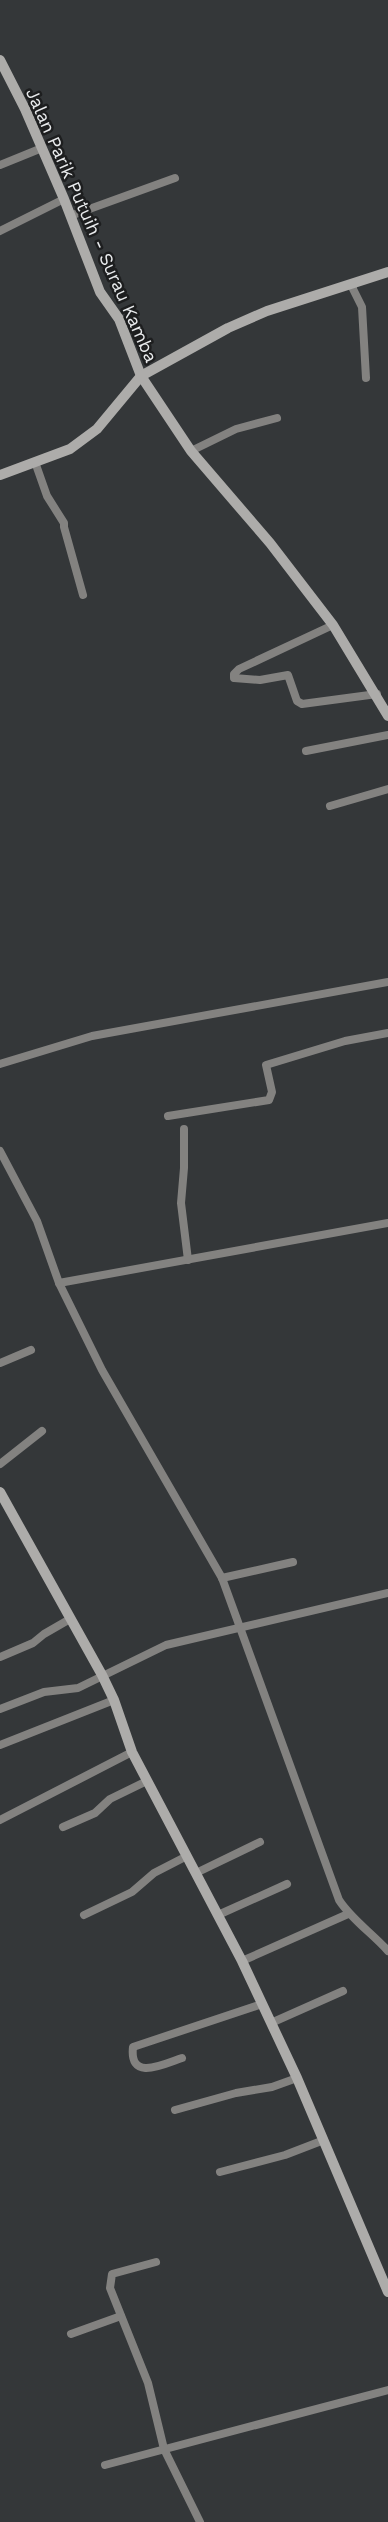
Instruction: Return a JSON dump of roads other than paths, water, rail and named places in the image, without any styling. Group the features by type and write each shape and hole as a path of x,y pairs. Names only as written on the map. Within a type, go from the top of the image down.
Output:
{"street":[{"name":"Jalan Parik Putuih - Surau Kamba","path":"0,60 64,199 100,292 118,319 141,376 191,450 270,543 332,625 377,694 388,716"},
{"path":"0,165 42,148"},
{"path":"70,216 175,178"},
{"path":"0,231 64,199"},
{"path":"0,475 70,449 84,440 126,396 141,376 228,328 267,311 388,272"},
{"path":"353,284 353,289 362,307 366,378"},
{"path":"191,450 236,429 277,418"},
{"path":"35,462 47,496 64,523 83,595"},
{"path":"332,625 239,669 234,674 234,678 260,680 288,675 297,701 302,704 377,694"},
{"path":"306,751 388,735"},
{"path":"330,806 388,789"},
{"path":"0,1064 92,1036 388,982"},
{"path":"168,1116 269,1100 272,1092 266,1065 345,1041 388,1033"},
{"path":"184,1129 184,1168 181,1203 188,1260"},
{"path":"0,1151 37,1221 59,1283 102,1370 222,1578 242,1628 339,1900 348,1914 369,1930 388,1950"},
{"path":"59,1283 388,1223"},
{"path":"0,1363 32,1350"},
{"path":"0,1464 42,1431"},
{"path":"0,1492 102,1675 114,1700 132,1752 146,1781 242,1961 297,2078 388,2292"},
{"path":"222,1578 292,1562"},
{"path":"0,1710 44,1692 78,1688 166,1645 388,1592"},
{"path":"0,1657 33,1643 44,1634 70,1619"},
{"path":"0,1745 114,1700"},
{"path":"0,1820 132,1752"},
{"path":"63,1827 95,1813 110,1799 146,1781"},
{"path":"196,1873 260,1842"},
{"path":"84,1915 132,1892 154,1873 187,1856"},
{"path":"218,1915 286,1884"},
{"path":"242,1961 348,1914"},
{"path":"271,2023 343,1991"},
{"path":"182,2058 148,2069 138,2066 132,2056 133,2047 262,2004"},
{"path":"175,2110 236,2093 272,2087 297,2078"},
{"path":"220,2172 285,2155 324,2140"},
{"path":"156,2262 112,2274 110,2288 148,2383 164,2449 200,2522"},
{"path":"71,2334 121,2316"},
{"path":"105,2465 388,2390"}]}
